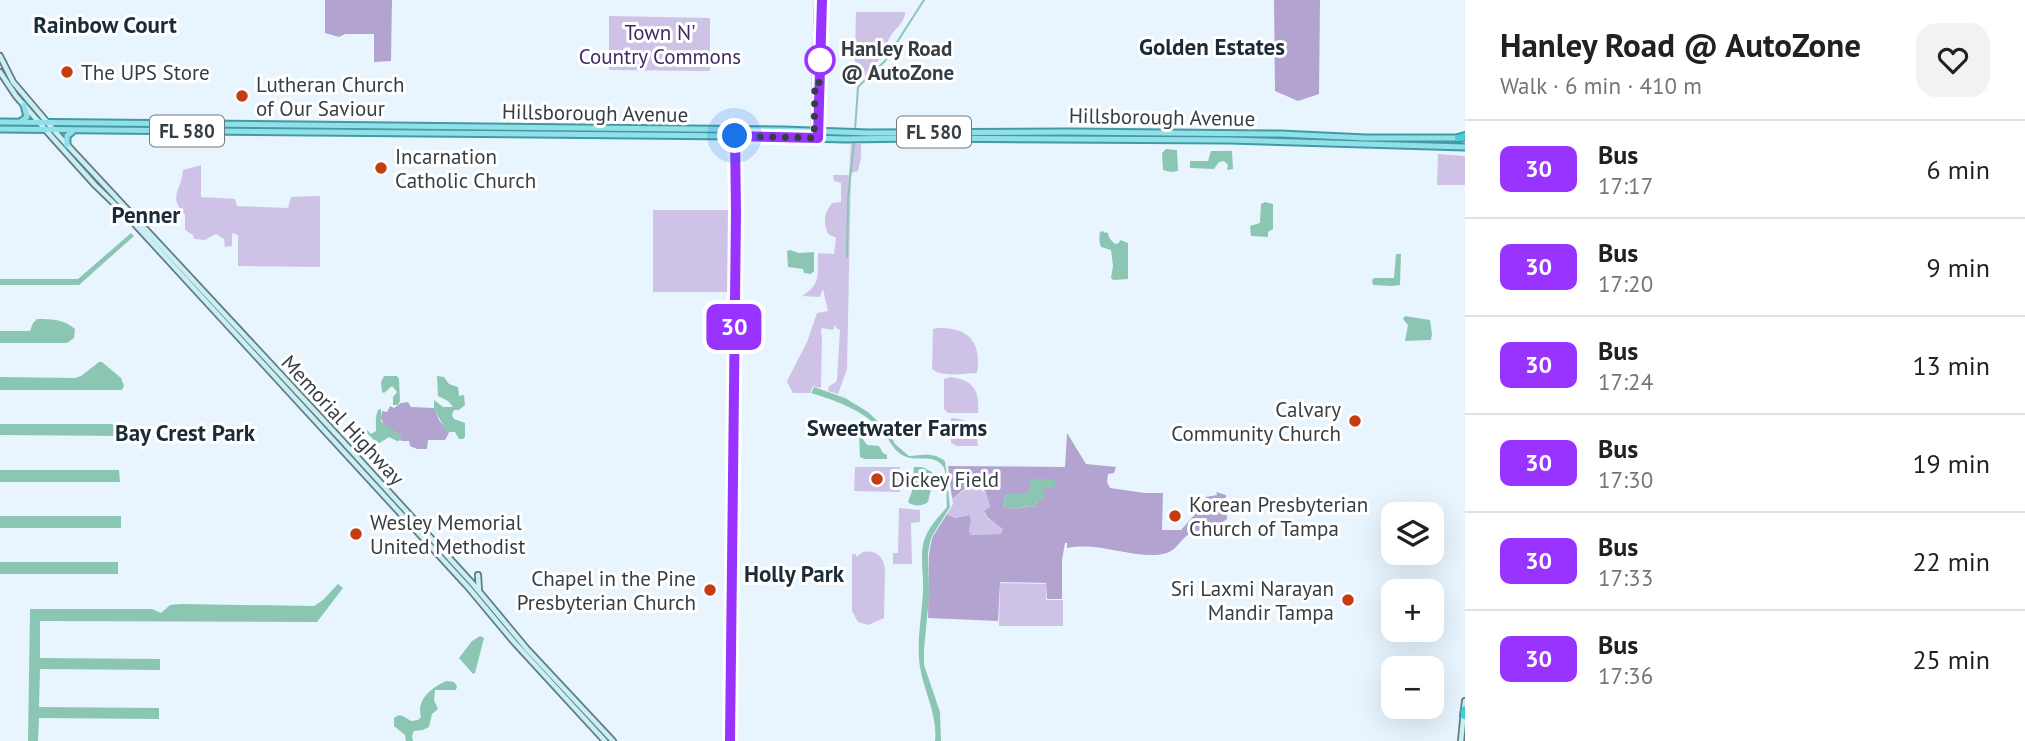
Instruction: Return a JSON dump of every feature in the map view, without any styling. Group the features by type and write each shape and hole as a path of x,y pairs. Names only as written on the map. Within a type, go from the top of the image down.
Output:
{"main road":[{"path":"816,135 820,0"},
{"path":"0,56 13,82 47,126"},
{"path":"0,72 10,89 47,126"},
{"path":"20,122 27,117 24,105"},
{"name":"FL 580","path":"0,122 20,122"},
{"name":"Hillsborough Avenue","path":"20,122 74,130 187,124 251,132 674,136 909,132 948,138 1220,140 1465,149"},
{"path":"158,130 163,126 187,124"},
{"name":"Hillsborough Avenue","path":"47,126 190,131 193,128 254,125 666,129 885,139 954,132 1463,137"},
{"path":"251,132 269,129 270,125"},
{"name":"FL 580","path":"0,129 47,126"},
{"name":"Memorial Highway","path":"47,126 117,197 242,338"},
{"name":"Memorial Highway","path":"47,126 111,201 479,592 605,741"},
{"path":"366,133 369,130 395,130 397,127"},
{"path":"408,133 436,130 438,127"},
{"path":"450,134 454,131 477,131 482,127"},
{"path":"488,134 509,128"},
{"path":"627,135 629,132 661,132 666,129"},
{"path":"67,145 67,136 74,130"},
{"path":"674,136 678,133 709,133 711,130"},
{"path":"885,139 887,136 909,132"},
{"path":"948,138 955,135 983,135 988,132"},
{"path":"992,138 997,135 1020,135 1028,132"},
{"path":"1087,139 1116,133"},
{"path":"1110,140 1116,136 1143,136 1149,133"},
{"path":"1220,140 1226,137 1246,137 1249,134"},
{"path":"1387,145 1394,141 1425,141 1427,137"},
{"path":"111,201 117,197"},
{"name":"Memorial Highway","path":"333,435 514,642 613,741"},
{"path":"478,575 479,592"},
{"path":"1461,741 1465,701"}],"green space":[{"path":"856,12 905,14 881,57 854,86"},
{"name":"Town N' Country Commons","path":"609,16 710,18 710,71 609,70"},
{"path":"851,144 861,144 861,158 858,171 851,173 847,369 838,394 828,391 829,386 837,379 840,330 835,324 833,330 822,328 821,387 813,386 810,393 793,393 788,379 807,342 817,313 828,311 823,289 820,297 802,296 816,282 818,253 834,254 836,238 828,234 825,218 832,203 841,202 841,183 834,181 833,175 849,175"},
{"path":"1438,154 1465,156 1465,185 1437,185"},
{"path":"201,165 201,197 235,199 237,206 288,208 291,197 320,196 320,267 238,266 238,235 232,233 232,246 225,247 224,239 216,234 205,240 194,239 193,235 185,230 185,215 176,198 183,170"},
{"path":"653,210 731,210 731,292 653,292"},
{"path":"933,329 958,330 971,339 977,353 977,373 947,374 932,369"},
{"path":"958,378 973,388 978,398 978,413 948,413 944,409 944,379"},
{"path":"951,418 963,420 971,426 978,446 957,446 951,443"},
{"name":"Dickey Field","path":"855,467 900,467 900,492 854,491"},
{"path":"976,486 988,495 990,508 984,512 988,519 1003,528 1002,534 971,535 971,520 967,515 955,518 947,514 953,504 952,498 969,487"},
{"path":"899,508 920,510 920,522 911,523 912,564 893,564 893,553 898,553"},
{"path":"863,552 878,555 885,568 884,618 868,625 858,622 852,611 852,554 856,554 856,557"},
{"path":"1000,583 1046,584 1046,600 1063,600 1063,626 999,626"}],"shaded area":[{"path":"325,0 392,0 391,61 374,62 374,34 345,34 339,37 325,33"},
{"path":"1274,0 1320,0 1319,94 1298,101 1275,91"},
{"path":"1166,149 1177,150 1178,171 1163,170 1162,153"},
{"path":"1211,151 1232,151 1233,169 1227,170 1228,165 1224,161 1219,162 1214,169 1190,168 1190,161 1208,161"},
{"path":"1261,204 1273,204 1273,229 1268,232 1268,237 1251,236 1250,226 1260,223"},
{"path":"1100,232 1107,232 1115,244 1120,240 1128,243 1128,279 1111,278 1111,250 1101,247 1100,242"},
{"path":"131,233 134,236 79,285 0,285 0,279 78,279"},
{"path":"787,251 799,253 814,252 814,271 811,274 804,273 803,269 788,267"},
{"path":"1396,254 1401,254 1400,285 1373,285 1374,278 1394,278"},
{"path":"1405,316 1430,320 1431,340 1405,341 1408,325 1403,319"},
{"path":"37,319 66,323 75,329 74,338 67,343 0,343 0,331 30,331"},
{"path":"99,362 121,378 124,386 122,390 0,390 0,377 75,378"},
{"path":"384,376 397,376 399,379 398,405 393,405 393,397 397,392 392,386 382,392 381,382"},
{"path":"437,376 444,377 449,384 458,387 459,396 464,395 465,405 454,410 452,415 454,419 465,423 463,439 459,439 455,432 447,432 434,409 434,400 443,407 453,407 438,396"},
{"path":"814,387 845,398 868,412 909,456 932,455 945,461 950,507 931,538 928,553 929,596 924,650 924,665 940,712 941,741 935,741 934,722 920,667 919,648 923,591 922,550 929,529 947,507 944,468 938,461 902,455 867,417 840,403 811,393"},
{"path":"408,402 411,407 434,408 449,433 445,440 428,440 427,449 417,449 410,446 409,441 401,441 402,437 383,424 382,411 387,412 390,406 394,408"},
{"path":"381,409 381,422 402,437 402,440 389,437 378,444 367,433 367,430 371,434 376,431 376,415"},
{"path":"0,424 112,424 127,436 0,435"},
{"path":"859,433 867,445 879,446 887,459 860,457"},
{"path":"1067,433 1086,464 1116,467 1114,473 1108,474 1107,482 1110,488 1163,493 1162,530 1181,530 1206,497 1217,495 1216,492 1226,495 1227,519 1213,528 1191,533 1173,550 1163,554 1144,555 1090,547 1067,548 1065,543 1062,599 1047,599 1046,583 1000,582 998,621 928,618 929,554 932,538 947,514 955,518 969,515 971,535 1001,534 1003,529 988,518 984,511 990,507 981,488 967,488 952,498 948,466 1065,467","holes":["1051,479 1047,487 1042,487 1035,508 1028,506 1015,509 1003,506 1006,494 1029,492 1031,484 1037,480"]},
{"path":"914,467 922,467 932,472 932,481 935,483 932,485 928,502 921,505 908,502"},
{"path":"0,470 119,470 120,482 0,482"},
{"path":"1031,479 1051,479 1056,481 1056,484 1050,490 1042,487 1045,495 1035,508 1027,506 1015,509 1003,506 1006,494 1029,492"},
{"path":"0,516 121,516 121,528 0,528"},
{"path":"0,562 118,562 118,574 0,574"},
{"path":"338,584 343,588 317,622 40,621 40,658 160,659 160,670 40,669 39,707 159,708 159,719 39,718 38,741 28,741 30,609 152,609 161,613 170,605 181,604 314,606"},
{"path":"480,636 484,638 473,674 459,658 472,641"},
{"path":"446,681 454,682 456,690 435,690 434,700 438,709 432,714 429,727 414,731 413,741 406,741 405,735 394,726 394,718 401,715 411,721 418,720 426,695"}],"waterway":[{"path":"855,130 858,87 885,61 924,0"},
{"path":"847,257 848,198 854,143"}],"bus line":[{"name":"30","path":"730,741 735,136 818,138 822,0"}],"place":[{"name":"Hanley Road @ AutoZone","path":"820,60"},
{"name":"The UPS Store","path":"67,72"},
{"name":"Lutheran Church of Our Saviour","path":"242,96"},
{"name":"Incarnation Catholic Church","path":"381,168"},
{"name":"Calvary Community Church","path":"1355,421"},
{"name":"Dickey Field","path":"877,479"},
{"name":"Korean Presbyterian Church of Tampa","path":"1175,516"},
{"name":"Wesley Memorial United Methodist","path":"356,534"},
{"name":"Chapel in the Pine Presbyterian Church","path":"710,590"},
{"name":"Sri Laxmi Narayan Mandir Tampa","path":"1348,600"}],"district":[{"name":"Rainbow Court","path":"105,24"},
{"name":"Golden Estates","path":"1212,46"},
{"name":"Penner","path":"146,214"},
{"name":"Sweetwater Farms","path":"897,427"},
{"name":"Bay Crest Park","path":"185,432"},
{"name":"Holly Park","path":"794,573"}],"route":[{"path":"735,136 814,138 815,83 819,83 820,56 820,60"}]}
